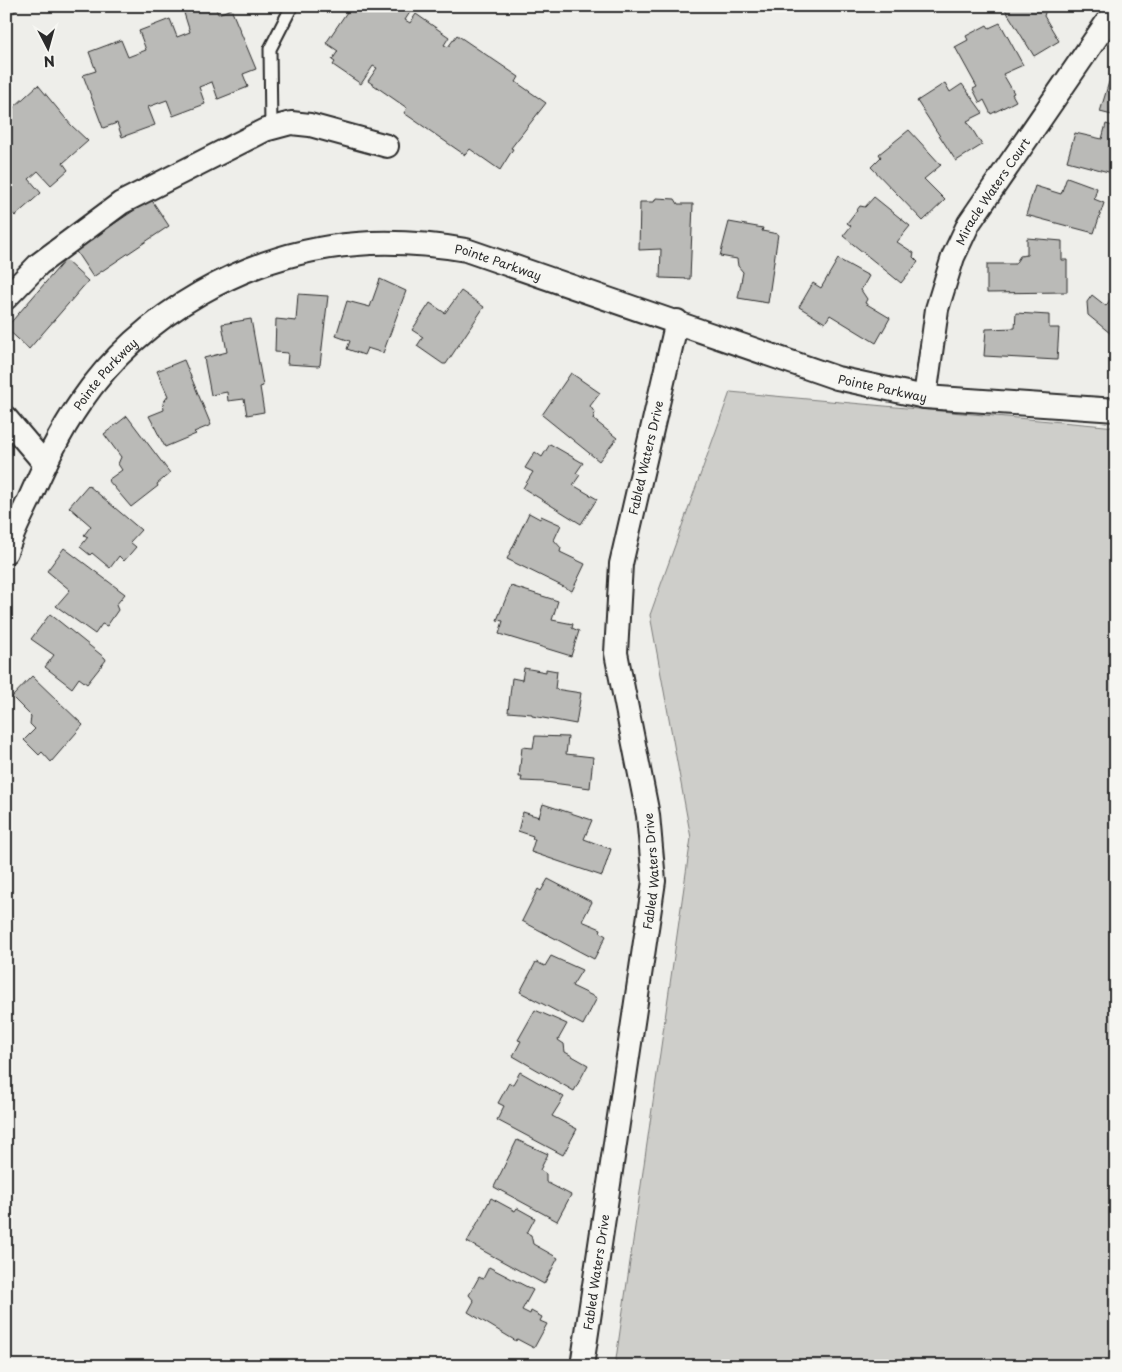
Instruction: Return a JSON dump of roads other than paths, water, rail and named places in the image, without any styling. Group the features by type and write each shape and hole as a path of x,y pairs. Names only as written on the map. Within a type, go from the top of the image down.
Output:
{"street":[{"name":"Miracle Waters Court","path":"924,397 937,309 953,257 969,223 1116,9"},
{"path":"6,298 39,264 122,203 271,128 291,123 310,125 387,146"},
{"name":"Pointe Parkway","path":"6,552 45,464 81,402 117,359 155,324 208,289 248,270 318,249 355,244 393,242 430,244 466,250 677,321 838,378 924,397 1116,410"},
{"name":"Fabled Waters Drive","path":"582,1366 654,881 648,815 616,654 621,564 677,321"},
{"path":"6,418 45,464"}],"lane":[{"path":"271,128 270,49 292,6"}]}
